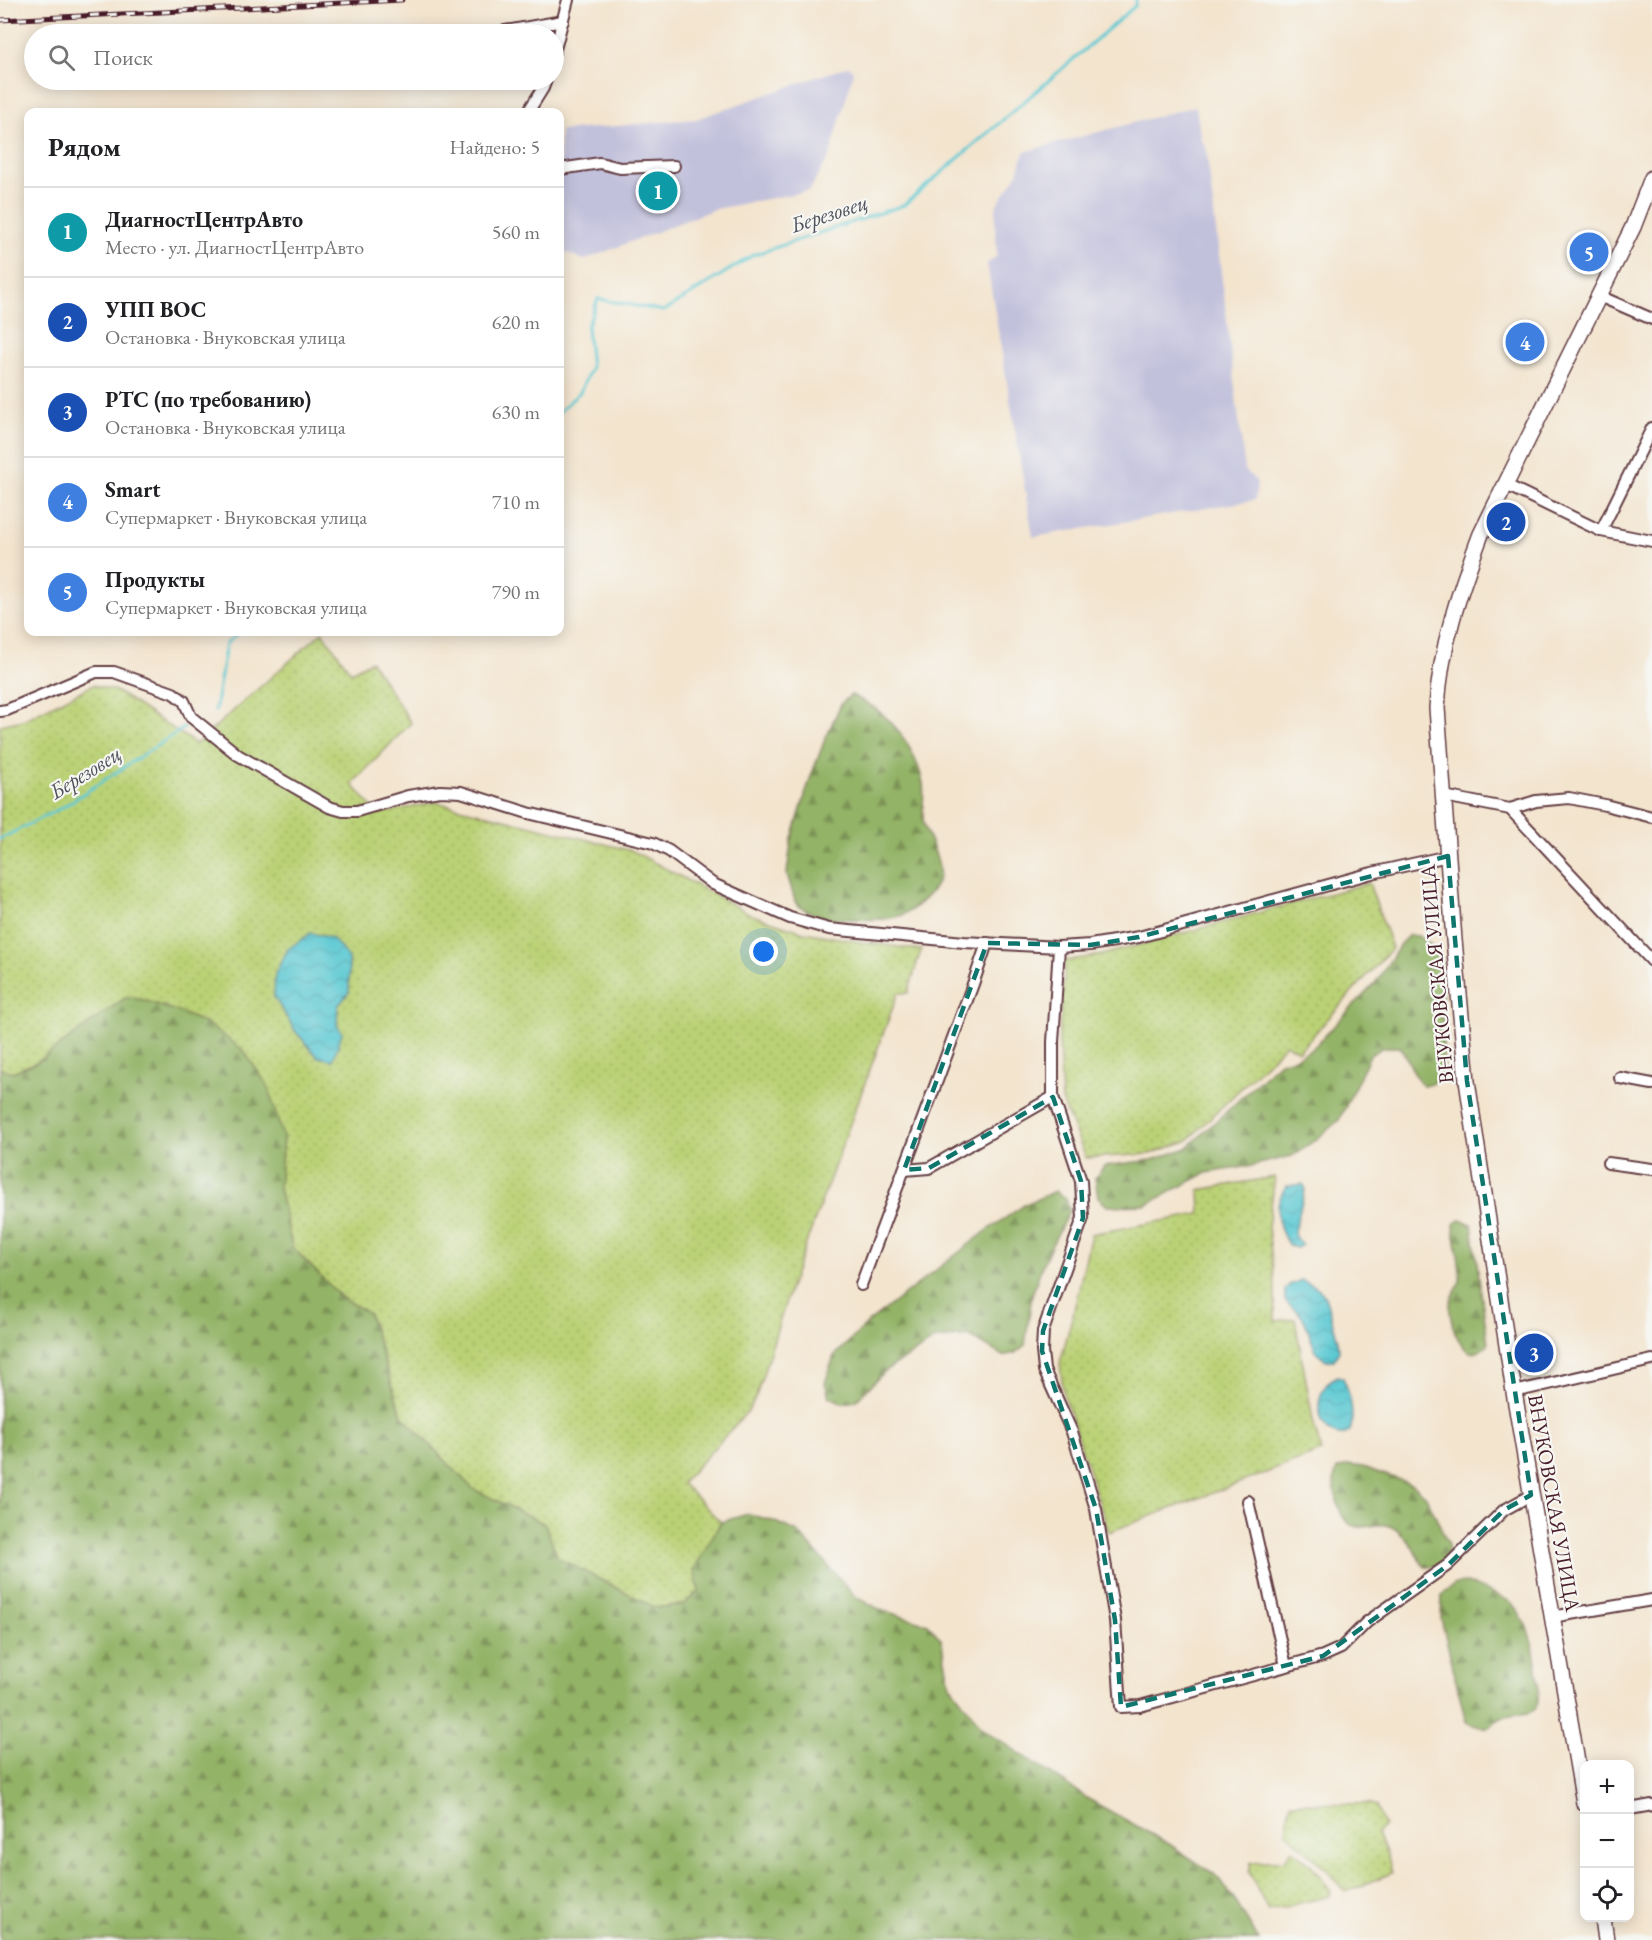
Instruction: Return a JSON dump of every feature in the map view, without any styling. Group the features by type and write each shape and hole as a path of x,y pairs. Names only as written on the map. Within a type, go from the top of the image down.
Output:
{"main road":[{"name":"ВНУКОВСКАЯ УЛИЦА","path":"1580,1780 1514,1392 1467,1081 1437,708 1442,660 1451,622 1481,534 1649,198 1652,177"},
{"path":"1604,1922 1606,1940"}],"street":[{"path":"561,24 568,0"},
{"path":"545,24 562,21"},
{"path":"530,108 542,90"},
{"path":"564,168 600,163 620,168 674,166"},
{"path":"1599,296 1652,319"},
{"path":"1601,531 1652,428"},
{"path":"1504,484 1601,531 1652,541"},
{"path":"0,711 96,672 114,672 173,693 184,701 190,717 238,755 329,807 343,811 357,811 408,796 440,791 461,792 528,813 653,843 669,851 713,884 790,918 851,931 987,943 1059,947 1090,945 1138,937 1372,873 1448,856"},
{"path":"1444,796 1510,809 1536,801 1569,798 1652,818"},
{"path":"1510,809 1652,961"},
{"path":"861,1285 987,943"},
{"path":"1059,947 1053,1042 1053,1097 1081,1181 1083,1218 1043,1331 1042,1351 1044,1370 1072,1432 1096,1509 1115,1620 1121,1707 1140,1706 1323,1656 1341,1648 1367,1622 1448,1565 1504,1510 1531,1495"},
{"path":"1620,1077 1652,1084"},
{"path":"904,1170 929,1168 1053,1097"},
{"path":"1608,1163 1652,1169"},
{"path":"1514,1392 1652,1360"},
{"path":"1248,1501 1286,1666"},
{"path":"1551,1617 1652,1600"},
{"path":"1634,1808 1652,1805"}],"highlighted area":[{"path":"1448,856 1467,1081 1531,1495 1504,1510 1448,1565 1323,1656 1121,1707 1115,1620 1096,1509 1042,1351 1043,1331 1083,1218 1081,1181 1053,1097 929,1168 904,1170 987,943 1090,945 1139,937"}],"shaded area":[{"path":"849,66 853,71 830,155 809,191 715,209 584,260 565,252 564,131 696,119"},
{"path":"1196,106 1201,141 1206,147 1245,470 1257,482 1255,500 1033,537 987,264 997,256 995,222 997,204 1018,174 1024,152"}],"green space":[{"path":"318,636 325,636 351,672 371,661 411,723 352,784 378,814 436,802 633,851 752,915 804,932 921,950 908,993 898,993 791,1285 757,1394 749,1410 682,1483 721,1522 694,1569 699,1591 684,1604 656,1608 558,1558 545,1524 473,1489 402,1416 369,1314 342,1298 292,1247 279,1188 283,1137 209,1025 134,997 125,998 37,1062 13,1072 0,1069 0,725 23,720 93,685 116,691 196,744","holes":["349,992 338,1006 333,1060 318,1057 296,1032 274,997"]},
{"path":"851,695 877,710 898,730 913,755 923,783 924,824 937,858 939,877 934,888 918,904 907,913 894,917 846,919 813,914 796,904 787,874 791,842 810,779 841,704"},
{"path":"1369,883 1392,948 1299,1051 1286,1044 1187,1141 1150,1154 1086,1158 1062,1101 1059,1039 1065,961 1102,955"},
{"path":"1409,935 1418,936 1430,944 1441,962 1444,1074 1432,1084 1423,1086 1399,1047 1383,1047 1370,1055 1339,1120 1292,1156 1251,1166 1206,1173 1146,1205 1107,1206 1098,1197 1095,1178 1104,1166 1152,1160 1187,1148 1280,1062 1293,1059 1312,1049 1376,982"},
{"path":"134,997 209,1025 243,1050 267,1084 283,1137 279,1188 292,1247 342,1298 369,1314 402,1416 473,1489 545,1524 558,1558 656,1608 684,1604 699,1591 694,1569 721,1522 748,1514 773,1521 798,1532 856,1597 881,1610 928,1624 941,1639 950,1685 983,1729 1090,1800 1169,1844 1216,1875 1259,1940 0,1940 0,1069 13,1072 37,1062 125,998"},
{"path":"1275,1177 1268,1227 1275,1286 1275,1321 1295,1319 1321,1452 1109,1532 1063,1393 1060,1363 1091,1234 1200,1214 1199,1190"},
{"path":"1055,1191 1066,1199 1069,1211 1043,1263 1032,1295 1025,1345 1015,1353 1003,1356 969,1336 936,1339 885,1371 856,1401 842,1403 829,1396 825,1383 834,1356 869,1322 985,1232 1026,1204"},
{"path":"1461,1219 1472,1225 1488,1344 1477,1352 1465,1349 1460,1343 1453,1327 1450,1311 1460,1275 1454,1224"},
{"path":"1348,1465 1363,1467 1414,1485 1426,1496 1448,1544 1449,1554 1443,1561 1435,1566 1424,1566 1400,1532 1387,1525 1362,1527 1348,1523 1337,1500 1334,1481 1337,1469"},
{"path":"1467,1583 1498,1595 1515,1608 1528,1630 1538,1673 1539,1696 1534,1710 1507,1716 1487,1727 1466,1722 1441,1618 1442,1595 1455,1584"},
{"path":"1290,1803 1371,1804 1376,1806 1384,1826 1377,1834 1388,1857 1392,1873 1346,1892 1331,1874 1286,1832"},
{"path":"1292,1849 1312,1866 1331,1892 1330,1896 1268,1911 1249,1872 1251,1862 1285,1860"}],"water":[{"path":"311,933 332,938 349,959 349,992 338,1006 337,1024 342,1033 333,1060 318,1057 296,1032 274,997 275,974 288,949"},
{"path":"1303,1184 1305,1191 1294,1231 1295,1237 1302,1245 1297,1248 1289,1246 1285,1239 1279,1224 1277,1209 1287,1186"},
{"path":"1301,1280 1318,1288 1325,1296 1338,1341 1339,1351 1334,1360 1321,1357 1313,1345 1303,1318 1285,1301 1285,1290 1289,1285"},
{"path":"1337,1376 1343,1378 1346,1384 1352,1412 1350,1431 1342,1435 1333,1434 1326,1428 1319,1408 1320,1397 1326,1385"}],"waterway":[{"name":"Березовец","path":"564,407 580,392 591,368 587,327 598,299 664,311 753,255 904,205 1135,6 1136,0"},
{"name":"Березовец","path":"215,711 226,644 235,636"},
{"name":"Березовец","path":"0,839 63,807 184,728"}],"railway":[{"path":"0,20 402,0"}],"place":[{"name":"ДиагностЦентрАвто","path":"658,191"},
{"name":"Продукты","path":"1589,252"},
{"name":"Smart","path":"1525,342"},
{"name":"УПП ВОС","path":"1506,522"},
{"name":"РТС (по требованию)","path":"1534,1353"}]}
